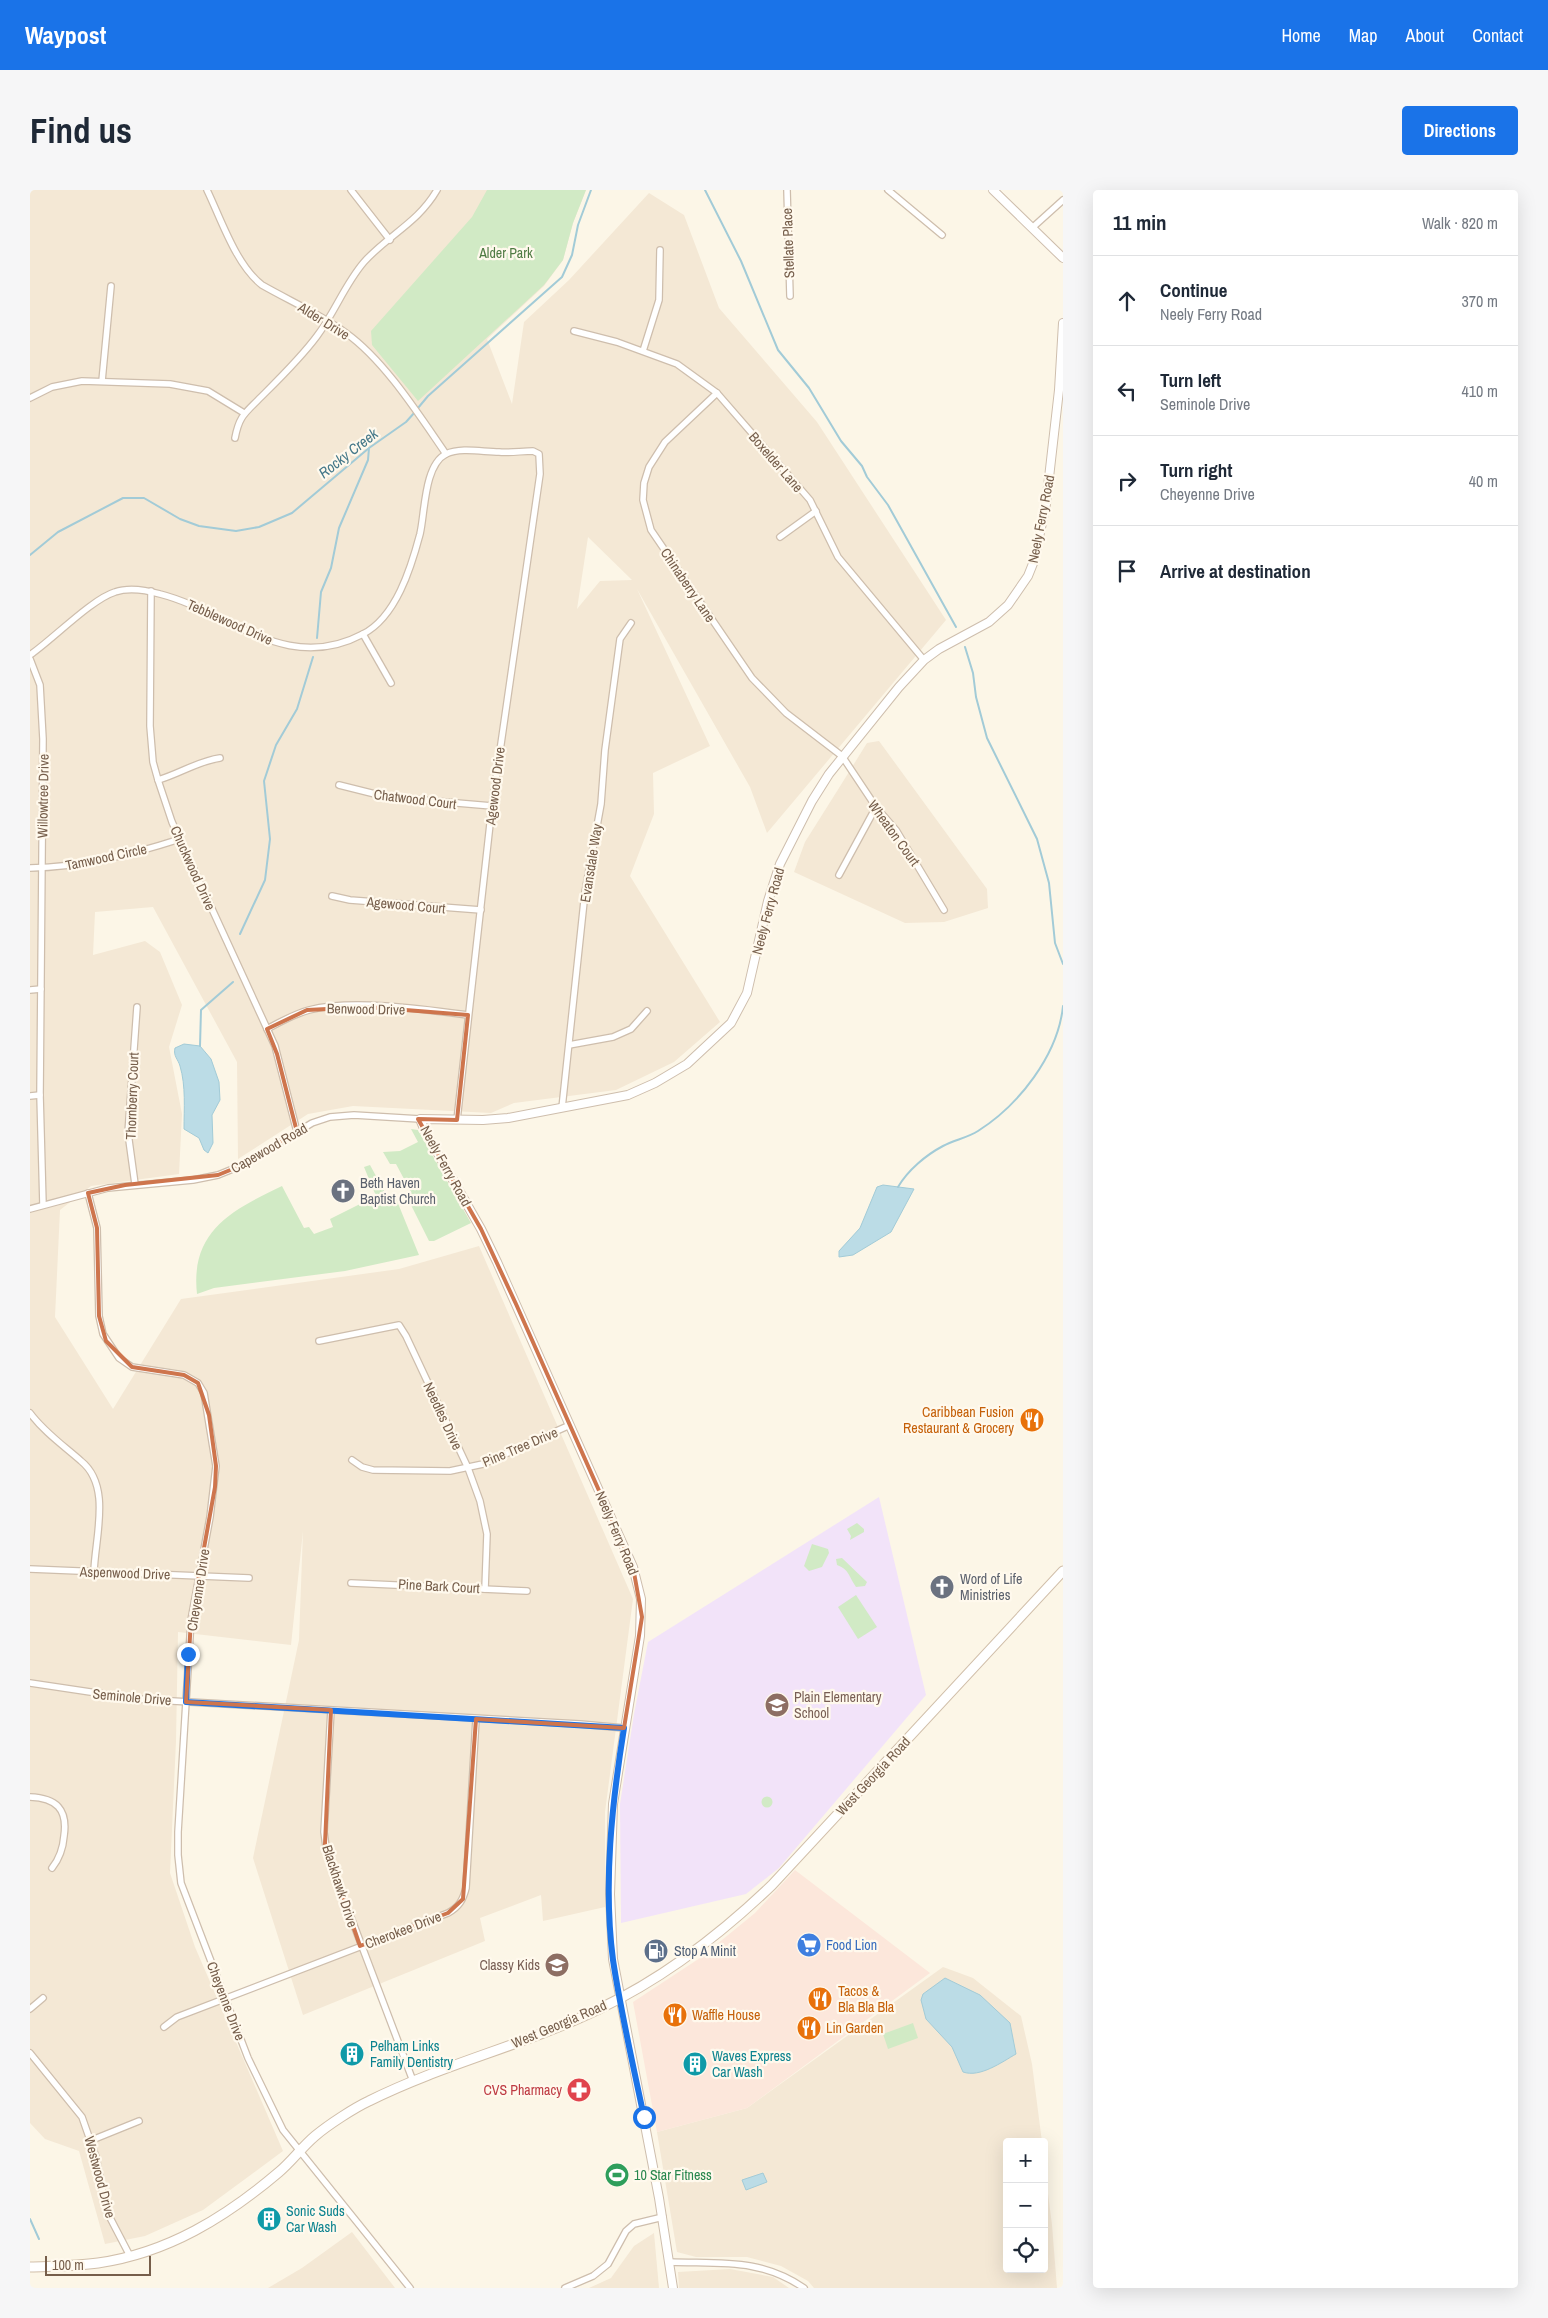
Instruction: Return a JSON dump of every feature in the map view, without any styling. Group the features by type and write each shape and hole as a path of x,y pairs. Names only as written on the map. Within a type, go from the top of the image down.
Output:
{"main road":[{"name":"West Georgia Road","path":"30,2267 98,2263 153,2250 194,2233 258,2190 316,2135 367,2102 413,2082 562,2025 620,1998 655,1978 693,1952 748,1908 815,1839 1063,1571"}],"street":[{"name":"Alder Drive","path":"207,190 240,257 254,278 262,285 346,333 370,354 423,420 446,454"},
{"path":"351,190 390,240"},
{"path":"235,438 238,423 244,412 257,401 318,335 358,270 373,253 415,220 436,190"},
{"name":"Stellate Place","path":"787,190 790,296"},
{"path":"888,190 942,235"},
{"path":"994,190 1063,258"},
{"path":"1032,228 1063,200"},
{"path":"643,351 659,300 660,250"},
{"path":"102,381 111,286"},
{"name":"Neely Ferry Road","path":"673,2288 663,2217 613,1959 610,1894 613,1804 640,1636 641,1599 633,1567 481,1229 420,1119 508,1118 616,1098 655,1083 696,1057 731,1023 747,993 768,901 780,864 812,802 842,756 924,660 997,615 1018,594 1028,576 1034,562 1046,504 1059,390 1063,323"},
{"name":"Boxelder Lane","path":"574,331 643,351 677,364 717,392 816,511 838,558 924,660"},
{"path":"30,398 52,387 72,382 102,381 170,384 202,389 220,396 244,412"},
{"name":"Chinaberry Lane","path":"717,392 655,454 644,483 645,513 659,542 752,678 786,713 842,756"},
{"name":"Agewood Drive","path":"446,454 469,451 533,451 538,454 540,474 492,806 457,1120"},
{"name":"Tebblewood Drive","path":"30,655 108,595 123,590 151,591 180,600 258,637 284,645 319,648 363,634 385,614 402,585 420,535 431,473 435,465 446,454"},
{"path":"780,537 816,511"},
{"name":"Chuckwood Drive","path":"151,591 150,726 153,762 180,839 278,1054 297,1132"},
{"name":"Evansdale Way","path":"562,1108 586,892 601,804 605,750 620,639 631,622"},
{"path":"363,634 391,683"},
{"name":"Willowtree Drive","path":"30,659 36,670 42,697 40,1095 43,1205"},
{"name":"Wheaton Court","path":"842,756 876,807 896,830 944,910"},
{"path":"158,780 173,776 207,760 220,758"},
{"name":"Chatwood Court","path":"338,785 387,797 492,806"},
{"path":"838,875 876,807"},
{"name":"Tamwood Circle","path":"30,868 71,866 114,858 180,839"},
{"name":"Agewood Court","path":"332,896 350,900 481,910"},
{"path":"30,990 41,989"},
{"name":"Thornberry Court","path":"135,1184 128,1133 137,1007"},
{"name":"Benwood Drive","path":"267,1029 307,1010 319,1008 368,1007 468,1015"},
{"path":"569,1045 614,1037 631,1029 647,1011"},
{"path":"30,1096 40,1095"},
{"name":"Capewood Road","path":"30,1208 88,1193 135,1184 193,1180 218,1175 245,1164 318,1121 343,1115 420,1119"},
{"name":"Cheyenne Drive","path":"88,1193 97,1228 98,1316 106,1341 119,1358 132,1367 184,1375 198,1383 204,1394 216,1466 212,1502 191,1620 178,1832 179,1868 185,1896 248,2058 283,2130 410,2288"},
{"name":"Needles Drive","path":"319,1340 399,1325 406,1336 468,1468 485,1522 487,1545 485,1589"},
{"path":"30,1413 40,1425 93,1473 98,1490 99,1507 94,1572"},
{"name":"Pine Tree Drive","path":"352,1460 362,1467 374,1470 432,1472 468,1468 483,1464 570,1425"},
{"name":"Aspenwood Drive","path":"30,1569 249,1578"},
{"name":"Pine Bark Court","path":"351,1583 527,1591"},
{"name":"Seminole Drive","path":"30,1683 124,1698 624,1728"},
{"name":"Blackhawk Drive","path":"331,1710 325,1844 360,1946 413,2082"},
{"name":"Cherokee Drive","path":"164,2027 178,2017 448,1913 456,1907 463,1899 466,1888 476,1718"},
{"path":"30,1797 50,1800 59,1807 64,1817 63,1847 58,1861 52,1868"},
{"path":"30,2009 43,1998"},
{"name":"Westwood Drive","path":"30,2054 75,2106 92,2140 106,2210 130,2256"},
{"path":"92,2140 140,2121"},
{"path":"565,2288 593,2276 608,2264 626,2231 634,2224 663,2217"},
{"path":"670,2262 753,2265 781,2274 804,2288"}],"highlighted area":[{"path":"368,1007 468,1015 457,1120 418,1119 481,1229 516,1304 633,1567 642,1617 624,1728 476,1719 463,1899 448,1913 360,1946 325,1844 331,1710 186,1702 191,1620 215,1487 216,1466 209,1415 198,1383 184,1375 132,1367 106,1341 99,1316 97,1228 88,1193 125,1185 218,1175 245,1164 297,1132 277,1054 267,1029 307,1010"}],"shaded area":[{"path":"30,190 586,190 573,223 563,260 544,286 487,339 512,404 524,322 569,280 649,193 684,215 719,308 817,422 946,620 767,833 750,787 637,589 710,746 653,773 654,814 630,876 720,1022 674,1062 616,1090 514,1103 491,1113 353,1106 308,1114 238,1159 237,1062 153,907 95,912 93,955 145,941 160,952 182,1005 169,1047 182,1114 179,1174 91,1186 60,1210 55,1317 113,1409 181,1299 399,1269 479,1246 633,1599 605,1812 605,1907 543,1921 541,1895 480,1918 485,1941 303,2015 253,1858 299,1640 303,1531 291,1645 178,1632 176,1741 170,1873 195,1947 283,2151 203,2210 145,2236 105,2244 79,2151 45,2139 30,2123","holes":["588,537 632,580 600,581 577,609"]},
{"path":"879,741 987,889 988,908 944,922 905,923 794,872 805,842 867,743"},
{"name":"Plain Elementary School","path":"879,1497 926,1695 779,1868 746,1894 621,1923 620,1804 634,1714 648,1642"},
{"path":"795,1870 930,1973 747,2108 657,2132 633,2002 700,1958 755,1913"},
{"path":"943,1967 973,1978 1021,2016 1032,2064 1041,2138 1003,2138 1003,2273 1048,2273 1048,2194 1057,2288 814,2288 808,2281 781,2266 747,2257 696,2257 677,2252 657,2132 747,2108"},
{"path":"352,2232 395,2288 268,2288 302,2268"},
{"path":"654,2233 659,2288 589,2288 611,2278 634,2246"},
{"path":"730,2269 773,2277 789,2288 679,2288 678,2272"}],"green space":[{"name":"Alder Park","path":"487,190 586,190 573,223 563,260 544,285 418,401 372,345 371,331 472,217"},
{"path":"411,1129 418,1130 471,1223 434,1241 429,1241 406,1195 411,1192 396,1164 390,1164 383,1152 400,1151 418,1142"},
{"path":"370,1165 388,1198 395,1196 419,1255 345,1271 214,1288 197,1294 197,1272 200,1254 208,1238 218,1225 231,1214 282,1186 304,1228 309,1227 314,1234 333,1227 330,1219 376,1196 364,1167"},
{"path":"857,1523 864,1529 864,1532 850,1540 851,1536 847,1529"},
{"path":"812,1544 828,1549 829,1553 822,1567 809,1571 804,1566"},
{"path":"842,1558 867,1582 865,1586 856,1587 846,1571 837,1565 836,1559"},
{"path":"856,1595 877,1627 858,1639 838,1607"},
{"path":"767,1796 773,1802 767,1808 761,1802"},
{"path":"913,2023 918,2038 888,2049 883,2034"}],"water":[{"path":"184,1044 200,1046 211,1059 219,1082 220,1100 212,1115 213,1143 208,1153 204,1150 199,1138 184,1129 183,1081 180,1066 175,1055 175,1048"},
{"path":"883,1185 914,1189 891,1232 853,1255 839,1257 839,1251 860,1228 877,1187"},
{"path":"945,1978 980,1995 1010,2023 1016,2054 984,2071 976,2073 963,2072 952,2047 926,2019 921,2000 923,1994"},
{"path":"763,2173 767,2182 746,2190 742,2180"}],"waterway":[{"name":"Rocky Creek","path":"418,408 428,396 562,277 572,255 578,225 591,190"},
{"path":"705,190 741,261 778,350 809,388 841,441 862,466 867,477 888,505 956,627"},
{"name":"Rocky Creek","path":"30,555 58,532 123,498 144,498 180,519 199,526 236,531 259,527 292,513 369,448 406,422 415,412"},
{"path":"317,638 321,592 331,568 339,528 368,460 369,448"},
{"path":"965,647 973,673 976,697 987,738 1037,839 1049,883 1055,943 1063,964"},
{"path":"240,934 265,880 270,839 264,781 276,745 297,709 313,657"},
{"path":"200,1046 201,1010 233,982"},
{"path":"898,1187 912,1169 924,1158 943,1146 978,1131 1022,1093 1045,1060 1060,1024 1063,1006"},
{"name":"Rocky Creek","path":"30,2219 39,2239"}],"place":[{"name":"Beth Haven Baptist Church","path":"343,1191"},
{"name":"Caribbean Fusion Restaurant & Grocery","path":"1032,1420"},
{"name":"Word of Life Ministries","path":"942,1587"},
{"name":"Plain Elementary School","path":"777,1705"},
{"name":"Food Lion","path":"809,1945"},
{"name":"Stop A Minit","path":"656,1951"},
{"name":"Classy Kids","path":"557,1965"},
{"name":"Tacos & Bla Bla Bla","path":"820,1999"},
{"name":"Waffle House","path":"675,2015"},
{"name":"Lin Garden","path":"809,2028"},
{"name":"Pelham Links Family Dentistry","path":"352,2054"},
{"name":"Waves Express Car Wash","path":"695,2064"},
{"name":"CVS Pharmacy","path":"579,2090"},
{"name":"10 Star Fitness","path":"617,2175"},
{"name":"Sonic Suds Car Wash","path":"269,2219"}],"route":[{"path":"188,1654 186,1702 624,1728 613,1804 610,1922 613,1959 644,2117"}]}
